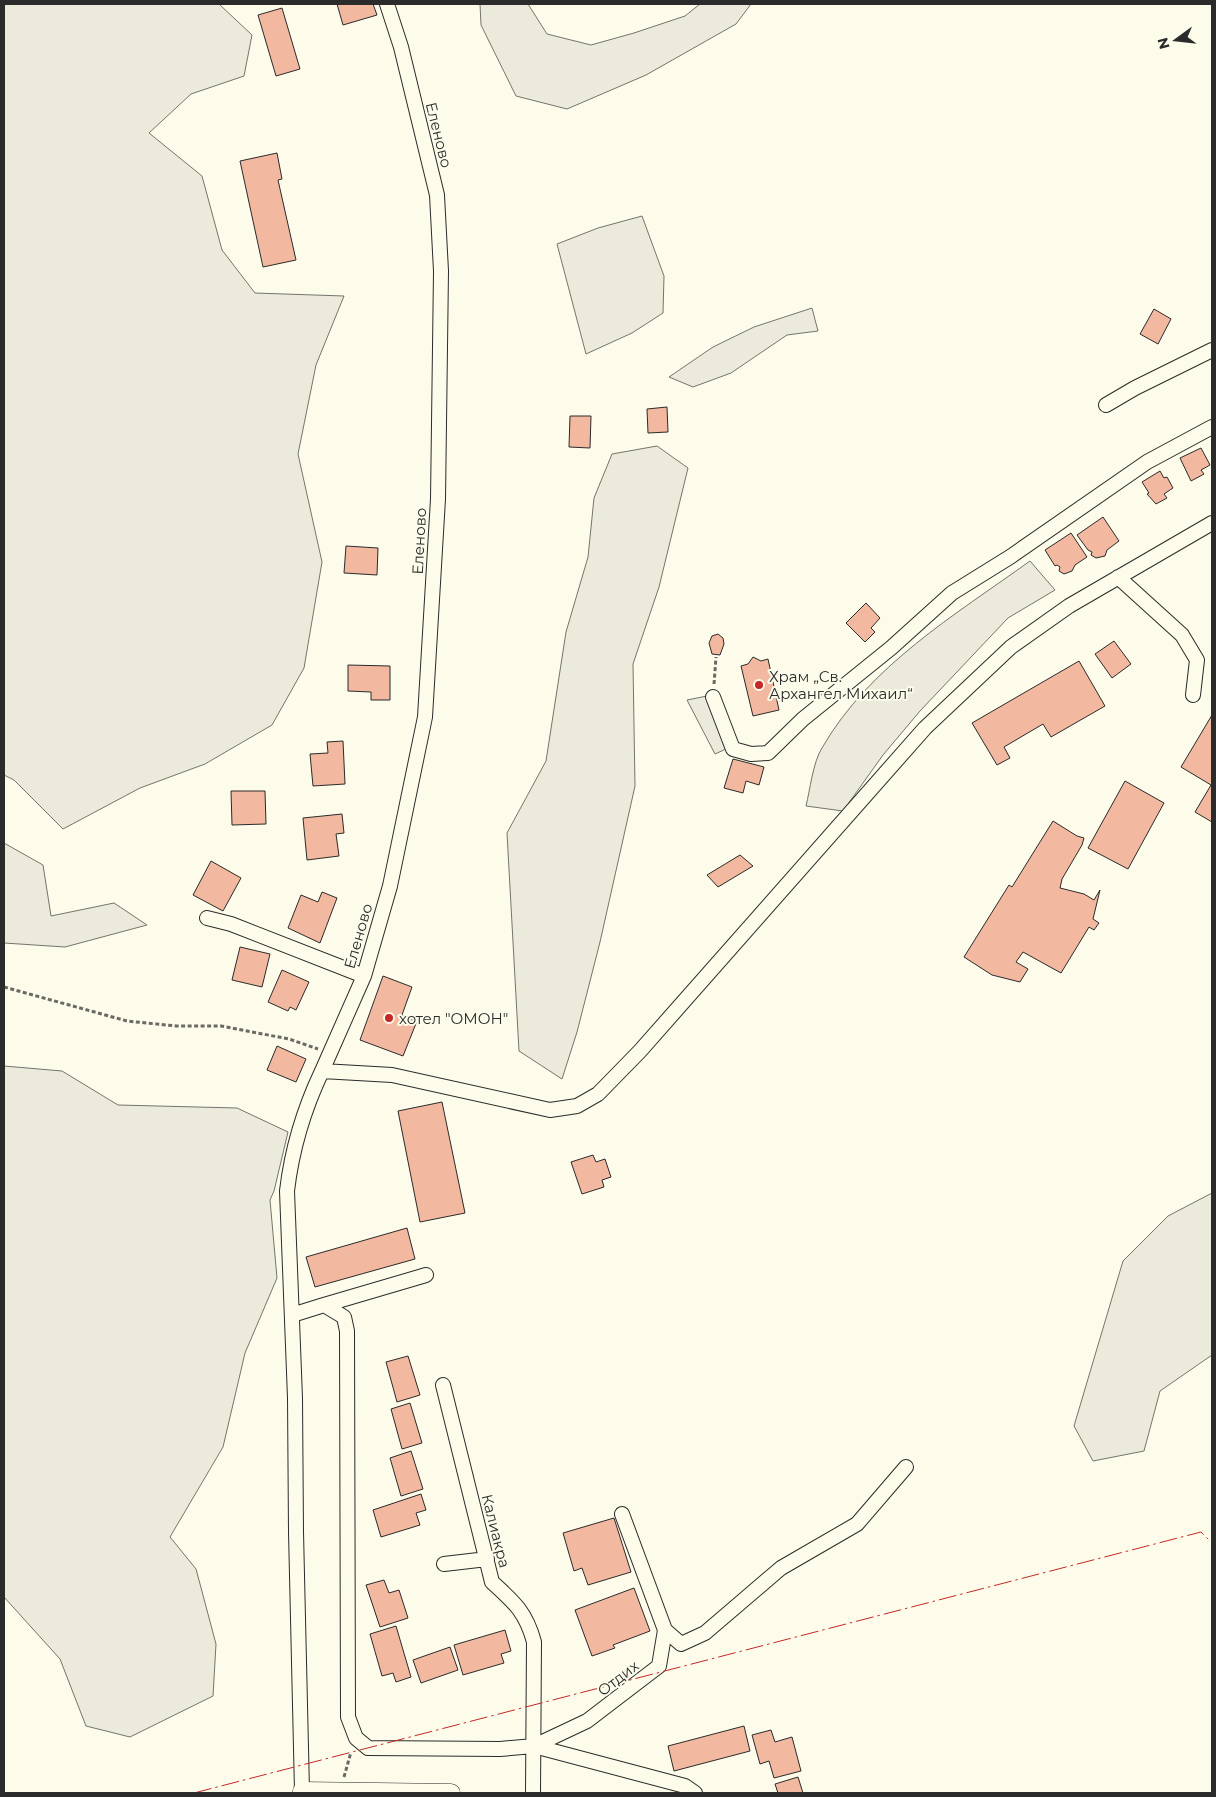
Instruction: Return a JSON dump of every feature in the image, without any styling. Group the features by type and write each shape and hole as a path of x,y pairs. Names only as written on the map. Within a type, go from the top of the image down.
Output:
{"street":[{"name":"Еленово","path":"302,1792 295,1398 287,1191 290,1169 306,1105 364,976 390,886 424,717 438,500 441,270 437,195 401,48 387,4"},
{"path":"1106,405 1135,388 1212,350"},
{"path":"713,697 733,749 751,754 768,753 803,719 891,648 952,593 1010,557 1140,466 1212,427"},
{"path":"322,1071 392,1075 550,1110 577,1106 598,1094 640,1051 925,728 1011,647 1069,606 1212,524"},
{"path":"1118,577 1182,635 1198,660 1193,695"},
{"path":"207,918 231,924 364,976"},
{"path":"292,1315 426,1275"},
{"path":"324,1305 344,1317 347,1331 348,1716 356,1738 368,1748 500,1749 534,1746 685,1786 695,1793"},
{"name":"Калиакра","path":"443,1384 492,1582 514,1602 529,1622 534,1642 533,1793"},
{"path":"665,1630 681,1644 705,1634 781,1568 857,1524 906,1467"},
{"name":"Отдих","path":"534,1746 587,1721 659,1666 665,1630 622,1514"},
{"path":"444,1564 487,1559"},
{"path":"302,1792 451,1793"}],"path":[{"path":"713,697 716,657"},
{"path":"4,987 127,1020 176,1026 221,1026 289,1039 330,1053"}],"shaded area":[{"path":"4,4 219,4 252,35 244,76 191,94 149,133 202,176 222,250 255,293 344,296 316,365 298,454 322,562 304,668 272,725 205,764 140,788 63,829 14,780 4,775"},
{"path":"480,4 528,4 547,34 591,45 685,16 700,4 751,4 736,24 646,75 567,109 516,96 481,25"},
{"path":"642,216 664,276 663,313 632,333 586,354 557,244 598,228"},
{"path":"812,308 818,331 787,335 731,373 693,387 669,377 713,347 754,327"},
{"path":"657,446 688,468 659,587 633,664 635,786 600,942 577,1032 562,1079 519,1051 507,833 546,761 566,632 588,557 594,498 612,454"},
{"path":"1030,561 1055,590 1008,618 920,711 883,755 843,811 806,806 814,768 822,748 841,719 864,692 916,644"},
{"path":"717,694 737,744 715,754 687,700"},
{"path":"4,843 43,865 51,916 114,903 147,925 65,947 4,943"},
{"path":"4,1066 62,1071 118,1105 237,1108 288,1132 274,1191 270,1200 277,1278 245,1353 223,1447 170,1537 196,1569 216,1644 213,1696 130,1737 86,1726 60,1659 4,1597"},
{"path":"1212,1193 1212,1355 1160,1391 1144,1451 1093,1461 1074,1426 1123,1261 1168,1216"}],"building":[{"path":"337,4 373,4 377,15 343,25"},
{"path":"282,8 300,69 276,76 258,15"},
{"path":"277,153 282,179 278,180 296,260 263,267 240,161"},
{"path":"1154,309 1171,319 1158,344 1140,334"},
{"path":"667,407 668,432 648,433 647,409"},
{"path":"570,416 591,416 590,448 569,447"},
{"path":"1201,448 1210,465 1201,470 1204,474 1191,481 1180,458"},
{"path":"1160,471 1164,478 1167,477 1173,488 1164,494 1167,498 1156,504 1147,494 1149,493 1142,482"},
{"path":"1103,517 1119,541 1107,550 1105,556 1096,558 1091,555 1092,552 1088,550 1077,535"},
{"path":"1071,533 1087,557 1075,565 1072,571 1064,574 1059,571 1060,567 1055,566 1045,550"},
{"path":"346,546 378,548 377,575 344,573"},
{"path":"866,603 880,618 871,628 875,632 865,642 846,623"},
{"path":"718,634 723,638 724,644 720,655 712,654 709,643 712,636"},
{"path":"1114,641 1131,664 1112,678 1095,654"},
{"path":"753,657 761,661 768,659 779,710 753,716 741,666 748,664"},
{"path":"1079,661 1105,706 1051,737 1043,724 1004,747 1010,758 997,765 972,723"},
{"path":"348,665 390,666 390,700 371,700 371,692 348,691"},
{"path":"1212,715 1212,822 1195,812 1211,785 1181,767"},
{"path":"343,741 345,784 313,786 310,754 328,753 327,742"},
{"path":"733,759 764,767 759,785 746,781 743,793 724,788"},
{"path":"1125,781 1164,803 1128,869 1088,848"},
{"path":"231,791 265,791 266,824 232,825"},
{"path":"342,814 344,833 336,834 339,856 307,860 303,818"},
{"path":"1053,821 1077,836 1084,838 1082,845 1062,879 1060,888 1084,894 1094,900 1100,890 1093,919 1099,923 1094,930 1089,927 1061,973 1023,952 1016,962 1028,969 1020,982 992,975 964,957 1009,885 1012,887"},
{"path":"740,855 753,866 718,887 707,875"},
{"path":"211,861 241,878 223,911 193,895"},
{"path":"322,892 337,898 320,943 288,928 301,895 318,902"},
{"path":"240,947 270,954 262,987 232,980"},
{"path":"282,970 309,982 296,1010 290,1007 288,1011 268,1002"},
{"name":"хотел \"ОМОН\"","path":"383,976 412,987 402,1015 417,1021 403,1056 360,1040"},
{"path":"277,1046 306,1059 296,1082 267,1070"},
{"path":"442,1102 465,1213 420,1222 398,1111"},
{"path":"593,1155 596,1162 605,1159 611,1177 602,1180 604,1187 582,1194 571,1162"},
{"path":"407,1228 415,1259 315,1287 306,1257"},
{"path":"408,1356 420,1395 397,1402 386,1362"},
{"path":"410,1403 422,1443 402,1449 391,1409"},
{"path":"411,1451 423,1489 401,1496 390,1458"},
{"path":"421,1494 426,1510 416,1513 420,1525 381,1537 373,1510"},
{"path":"614,1518 631,1572 588,1585 582,1568 574,1571 563,1533"},
{"path":"384,1580 389,1593 399,1590 408,1618 380,1627 366,1585"},
{"path":"634,1588 650,1631 613,1645 615,1648 592,1656 575,1610"},
{"path":"396,1626 411,1677 396,1682 393,1673 382,1676 370,1634"},
{"path":"505,1630 511,1651 501,1654 504,1663 463,1675 454,1645"},
{"path":"450,1647 458,1670 421,1683 413,1660"},
{"path":"744,1726 750,1751 674,1771 668,1746"},
{"path":"771,1730 775,1742 792,1737 801,1771 774,1778 769,1761 760,1764 752,1735"},
{"path":"798,1777 803,1793 778,1793 775,1784"}],"power":[{"path":"194,1793 1201,1532 1212,1543"}],"place":[{"name":"Храм „Св. Архангел Михаил“","path":"759,685"},
{"name":"хотел \"ОМОН\"","path":"389,1018"}]}
